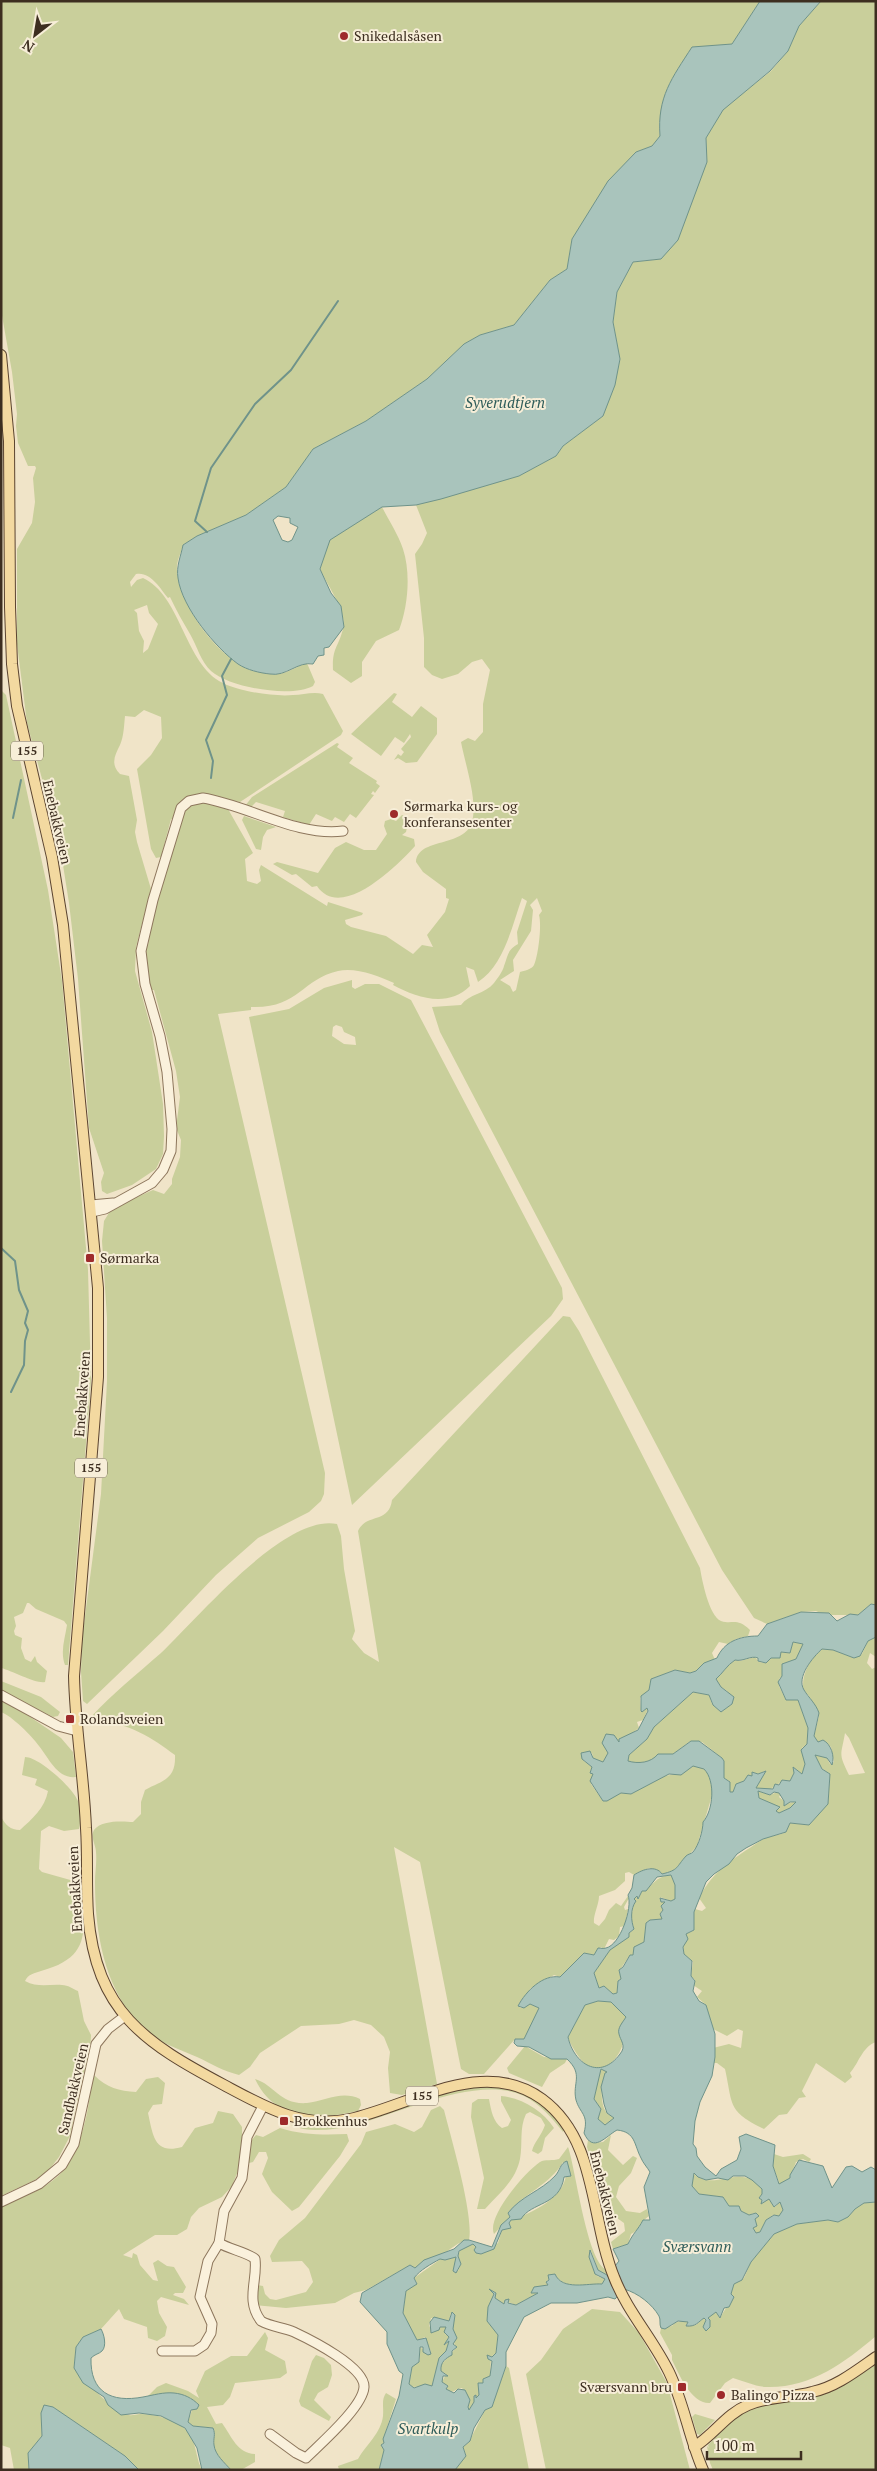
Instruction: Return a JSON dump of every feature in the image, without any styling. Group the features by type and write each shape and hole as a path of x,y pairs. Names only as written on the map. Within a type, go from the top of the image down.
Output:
{"main road":[{"name":"Enebakkveien","path":"1,355 9,422 12,664 17,706 50,848 62,918 92,1208 99,1345 89,1499 74,1662 77,1731 86,1823 88,1906 91,1936 103,1979 125,2016 143,2035 169,2055 263,2106 292,2118 332,2121 362,2116 468,2083 501,2082 529,2091 556,2111 575,2138 584,2160 604,2246 619,2288 669,2373 703,2470"},
{"path":"694,2447 729,2416 745,2406 762,2400 822,2390 845,2379 876,2357"}],"street":[{"path":"92,1208 113,1203 140,1191 156,1180 166,1165 171,1150 172,1129 167,1072 160,1036 144,984 142,951 153,900 182,808 189,801 203,798 324,832 343,831"},
{"path":"1,1695 58,1726 77,1731"},
{"name":"Sandbakkveien","path":"1,2202 39,2184 62,2166 74,2144 96,2044 108,2029 125,2016"},
{"path":"162,2351 195,2351 204,2344 211,2333 212,2324 203,2308 200,2296 208,2261 219,2244 224,2211 242,2178 247,2137 263,2106"},
{"path":"219,2244 232,2251 250,2254 255,2258 252,2296 258,2316 262,2321 310,2340 356,2370 363,2382 364,2389 351,2410 306,2458 270,2434"}],"green space":[{"path":"1,1 760,1 732,44 659,123 660,136 652,146 636,152 572,239 567,269 550,280 514,325 480,335 464,344 427,379 366,421 313,449 286,487 246,515 197,536 183,545 177,567 180,585 192,613 211,640 234,661 254,671 280,674 307,663 315,682 313,686 291,691 277,691 246,686 220,677 204,663 170,597 168,598 154,581 146,575 136,574 130,582 131,587 137,580 143,578 155,586 166,598 198,658 207,671 219,681 235,688 265,694 323,694 343,731 341,735 240,802 197,795 174,820 171,819 161,857 156,858 151,849 137,769 151,755 162,738 161,717 144,710 135,717 125,716 124,730 114,763 120,774 129,776 137,820 135,832 151,889 136,947 135,971 152,1032 163,1104 164,1136 163,1154 156,1169 132,1185 107,1194 102,1191 101,1182 104,1173 89,1128 78,979 60,846 27,723 17,644 17,549 32,523 35,502 33,478 36,468 35,466 28,466 18,443 12,372 1,310","holes":["147,605 149,613 158,624 148,649 143,653 144,641 139,631 137,613 134,610"]},
{"path":"821,1 876,1 876,1605 871,1604 858,1615 825,1615 816,1611 801,1612 767,1624 754,1618 722,1570 440,1032 432,1007 461,1005 468,998 490,987 500,975 507,956 514,946 518,944 517,932 527,901 522,898 511,932 494,966 478,982 474,970 466,967 470,986 452,997 432,999 422,997 402,990 393,985 394,983 374,975 345,970 316,980 290,999 279,1003 251,1007 251,1010 218,1014 325,1473 324,1494 321,1501 309,1512 258,1538 216,1575 163,1631 87,1704 83,1701 81,1672 82,1639 101,1494 107,1381 107,1318 102,1241 104,1221 112,1208 153,1190 164,1194 172,1184 180,1157 181,1140 176,1128 180,1097 176,1071 154,990 149,990 144,944 148,945 153,917 185,808 198,801 228,809 253,853 245,859 247,881 257,884 261,881 259,870 261,865 327,906 328,902 363,913 362,915 345,920 346,924 351,927 386,936 413,954 422,945 433,947 427,935 445,912 449,899 446,898 446,889 423,872 416,862 419,854 424,849 460,836 472,822 472,793 461,742 468,738 475,741 483,732 483,704 490,670 482,659 472,662 458,674 442,679 432,675 424,667 424,638 415,554 427,533 416,505 519,476 556,456 563,446 603,416 620,360 613,322 617,292 633,262 661,259 707,162 706,138 723,109 771,71 788,51 799,26","holes":["537,898 542,911 539,915 540,934 534,965 532,968 520,972 516,990 513,992 510,986 500,980 514,971 513,960 531,931 533,910 530,905"]},
{"path":"382,507 399,538 405,558 408,579 405,611 399,630 376,641 362,662 362,676 351,683 333,670 334,652 344,622 340,607 320,569 329,540"},
{"path":"1,690 6,695 48,890 62,981 88,1270 91,1381 68,1665 65,1665 63,1655 67,1625 64,1621 36,1609 29,1603 27,1603 23,1613 14,1617 15,1635 22,1638 21,1648 25,1659 31,1662 35,1656 37,1662 47,1671 45,1682 36,1681 1,1668"},
{"path":"394,693 397,694 392,702 412,717 421,706 437,718 437,734 417,762 406,763 398,758 394,760 398,754 401,756 404,752 401,749 411,737 410,734 404,743 395,737 381,756 351,734"},
{"path":"337,743 339,744 337,747 353,758 349,763 377,781 376,783 380,786 375,793 373,791 371,794 374,795 356,818 350,814 344,822 335,817 332,821 316,814 309,825 283,817 285,811 256,802 250,808 245,806 252,797"},
{"path":"402,815 409,818 406,832 402,835 414,839 415,846 383,876 369,887 354,894 340,898 327,895 317,886 312,887 296,874 292,875 273,864 277,862 318,873 335,848 346,842 364,850 376,850 387,834 384,826 385,821 391,819 396,821"},
{"path":"244,816 276,827 267,830 263,837 261,850 256,849 242,820"},
{"path":"352,980 352,987 355,989 365,984 379,984 411,1000 562,1288 563,1299 551,1316 352,1505 249,1017 289,1009 324,988","holes":["336,1025 342,1027 344,1032 355,1037 356,1045 344,1044 332,1036 333,1027"]},
{"path":"563,1316 570,1317 579,1331 700,1568 702,1581 713,1612 721,1621 738,1622 750,1630 748,1636 736,1639 728,1644 719,1642 712,1653 715,1660 704,1663 696,1671 690,1673 675,1670 651,1679 649,1690 640,1698 641,1712 646,1708 648,1709 643,1720 637,1722 639,1728 626,1738 620,1739 619,1742 603,1744 608,1753 603,1762 593,1758 592,1753 584,1752 584,1761 592,1767 590,1772 593,1774 591,1784 603,1801 621,1793 631,1794 664,1776 683,1773 693,1766 699,1766 709,1773 713,1792 697,1846 673,1872 662,1874 649,1868 634,1875 629,1872 625,1873 625,1881 615,1890 599,1896 594,1923 599,1926 616,1903 621,1906 628,1896 629,1898 624,1907 625,1910 628,1909 625,1926 620,1927 619,1936 614,1940 609,1939 604,1949 601,1947 594,1955 584,1953 560,1977 554,1975 531,1988 518,2006 521,2008 530,2004 539,2008 528,2032 524,2039 515,2039 484,2074 469,2074 461,2069 420,1862 394,1847 437,2084 402,2095 390,2093 388,2068 390,2052 384,2037 371,2025 354,2020 339,2024 301,2026 260,2053 250,2067 239,2075 158,2040 144,2030 126,2009 109,1975 97,1920 95,1901 96,1849 93,1835 94,1830 101,1824 123,1821 133,1822 141,1814 141,1802 145,1790 163,1781 171,1774 175,1763 175,1755 156,1741 136,1730 103,1722 91,1723 91,1717 116,1692 161,1653 243,1572 268,1551 293,1535 316,1525 337,1524 341,1536 344,1569 355,1631 352,1639 364,1653 379,1662 358,1531 366,1522 387,1512 392,1500"},
{"path":"876,1637 876,1657 870,1653 867,1663 872,1669 876,1667 876,2042 864,2051 850,2073 852,2077 845,2083 816,2063 802,2091 806,2097 799,2098 787,2114 779,2115 764,2129 752,2123 738,2112 731,2099 725,2069 717,2063 713,2063 713,2048 729,2044 741,2048 743,2031 738,2029 727,2036 713,2029 706,2005 697,1997 702,1991 693,1985 695,1980 691,1976 693,1962 684,1954 683,1945 687,1940 686,1934 694,1930 693,1915 695,1909 702,1911 706,1908 699,1898 711,1879 718,1872 763,1839 786,1832 790,1823 809,1825 828,1803 830,1774 820,1766 815,1755 827,1758 830,1764 834,1762 831,1747 826,1742 818,1742 814,1736 819,1716 809,1696 803,1689 805,1672 810,1662 822,1649 833,1650 854,1658 862,1654 869,1639","holes":["845,1733 865,1773 849,1775 841,1754"]},
{"path":"793,1642 803,1644 796,1659 782,1664 782,1676 779,1679 779,1686 786,1700 798,1700 808,1728 807,1744 802,1748 805,1764 802,1774 796,1769 790,1781 784,1780 769,1790 756,1788 765,1771 758,1774 752,1772 752,1776 735,1786 733,1792 730,1792 729,1781 724,1778 724,1761 722,1758 702,1742 695,1741 689,1742 673,1754 660,1754 653,1760 639,1763 628,1762 629,1755 647,1739 654,1727 693,1692 709,1695 712,1704 721,1712 732,1704 727,1691 721,1687 716,1679 732,1662 755,1657 759,1662 766,1663 771,1658 780,1658 781,1652 790,1653"},
{"path":"1,1681 41,1697 60,1712 58,1716 53,1717 1,1691"},
{"path":"1,1697 61,1738 73,1752 76,1777 64,1775 54,1767 27,1732 1,1712"},
{"path":"25,1757 31,1758 46,1767 69,1788 78,1801 80,1808 79,1829 64,1831 49,1826 41,1831 39,1869 42,1872 81,1883 84,1927 78,1949 70,1958 58,1965 32,1974 25,1981 39,1985 64,1985 78,1991 84,2021 91,2035 90,2054 81,2083 70,2136 59,2157 45,2175 1,2196 1,1817 9,1826 20,1830 41,1808 48,1791 35,1785 37,1779 22,1775"},
{"path":"758,1791 770,1795 777,1792 781,1794 779,1797 784,1801 784,1804 796,1802 790,1808 779,1813 775,1811 780,1808 759,1798"},
{"path":"671,1875 675,1885 675,1899 671,1901 660,1897 665,1902 661,1906 663,1909 660,1914 662,1919 650,1920 646,1923 644,1942 635,1949 633,1955 630,1955 619,1971 621,1979 618,1981 617,1993 613,1994 604,1986 599,1988 594,1973 610,1950 634,1929 631,1920 634,1899 637,1896 638,1899 642,1891 658,1879"},
{"path":"598,2001 611,2002 626,2017 620,2030 623,2043 616,2058 608,2066 592,2069 581,2060 568,2037 585,2005"},
{"path":"525,2046 544,2057 567,2059 565,2063 550,2073 542,2087 509,2073 507,2068"},
{"path":"600,2069 607,2071 602,2085 604,2109 614,2118 605,2125 598,2119 601,2109 594,2099"},
{"path":"94,2075 109,2086 130,2092 136,2092 146,2079 158,2077 165,2083 162,2104 153,2105 148,2113 151,2129 160,2146 173,2149 182,2147 195,2128 213,2123 218,2111 233,2114 242,2127 239,2168 232,2186 222,2197 199,2208 191,2217 187,2229 177,2235 155,2235 123,2255 132,2258 133,2253 137,2255 140,2265 153,2280 158,2281 153,2263 158,2260 167,2266 174,2267 186,2287 183,2293 175,2293 173,2295 184,2299 189,2305 161,2297 157,2301 159,2313 167,2327 165,2336 157,2341 148,2338 147,2327 124,2319 119,2309 101,2329 83,2337 76,2347 74,2368 100,2396 123,2413 158,2416 175,2422 184,2428 194,2442 202,2470 139,2470 125,2456 53,2407 41,2413 42,2436 28,2453 29,2470 14,2470 10,2448 1,2445 1,2205 36,2191 49,2183 69,2163 82,2133"},
{"path":"255,2079 284,2098 298,2103 347,2096 360,2099 361,2105 358,2111 343,2114 314,2116 299,2114 286,2110 274,2103 264,2093"},
{"path":"484,2084 511,2090 530,2097 546,2109 565,2129 563,2132 530,2099 505,2090 484,2090 438,2098 351,2126 329,2130 305,2129 291,2125 318,2125 449,2091"},
{"path":"501,2096 517,2099 531,2106 544,2116 554,2128 545,2138 542,2151 538,2154 532,2151 545,2125 541,2118 530,2112 526,2114 518,2167 506,2187 485,2209 477,2209 484,2178 471,2117 472,2103 478,2099 489,2099 494,2119 502,2128 508,2126 511,2120 501,2101"},
{"path":"440,2106 444,2110 461,2176 470,2228 469,2240 461,2242 415,2268 410,2265 366,2290 354,2293 335,2303 286,2308 253,2305 257,2285 263,2286 265,2294 270,2299 276,2300 306,2292 313,2282 309,2269 302,2261 272,2262 270,2256 279,2240 305,2218 361,2144 366,2132 395,2124 414,2132 422,2127 431,2110"},
{"path":"280,2128 313,2134 347,2134 349,2141 340,2156 299,2207 292,2211 272,2192 262,2174 268,2158 266,2152 259,2152 253,2162 249,2163 247,2154 251,2141 256,2135 263,2137"},
{"path":"611,2135 608,2150 623,2165 633,2156 637,2158 631,2173 619,2186 616,2197 626,2211 640,2213 647,2209 649,2216 631,2234 628,2244 613,2249 611,2242 625,2231 624,2223 610,2213 604,2202 587,2147 588,2140 594,2143 603,2142"},
{"path":"568,2147 588,2234 600,2264 607,2270 606,2275 598,2270 591,2251 589,2257 597,2276 605,2279 604,2283 592,2286 570,2285 558,2279 554,2274 546,2282 548,2285 539,2287 536,2291 538,2293 516,2305 505,2301 504,2304 495,2298 496,2293 489,2289 494,2294 488,2311 488,2319 498,2335 496,2353 491,2357 490,2376 483,2383 478,2384 479,2395 476,2398 474,2396 474,2402 469,2410 470,2400 462,2388 450,2392 446,2389 448,2386 442,2382 446,2374 441,2371 441,2365 456,2348 453,2332 454,2314 451,2313 449,2321 431,2318 429,2326 433,2330 432,2333 440,2327 447,2327 445,2334 449,2336 445,2345 449,2341 446,2351 439,2358 432,2386 412,2387 409,2384 412,2367 420,2360 420,2347 430,2355 431,2352 425,2337 419,2340 416,2339 403,2313 406,2291 417,2283 414,2278 442,2258 445,2260 456,2257 456,2267 454,2269 458,2271 461,2264 458,2256 460,2250 473,2244 481,2254 498,2243 502,2230 511,2227 509,2223 511,2220 528,2214 546,2203 560,2190 564,2182 566,2174 563,2162 551,2177 514,2206 508,2213 510,2217 494,2234 493,2226 501,2206 517,2184 540,2162 559,2159"},
{"path":"774,2154 783,2157 803,2154 811,2159 809,2162 803,2159 796,2162 790,2178 780,2185 773,2166"},
{"path":"693,2173 701,2179 710,2180 745,2177 754,2181 762,2189 762,2194 759,2198 762,2200 761,2203 769,2199 775,2207 780,2202 783,2210 779,2216 773,2215 766,2220 760,2232 756,2233 753,2228 756,2223 755,2219 759,2216 754,2213 749,2215 741,2211 737,2206 729,2206 723,2197 699,2194 692,2186"},
{"path":"876,2202 876,2336 852,2356 826,2372 798,2383 763,2387 733,2378 725,2383 710,2403 703,2402 691,2394 672,2360 672,2355 660,2333 661,2328 672,2326 681,2321 688,2321 686,2326 696,2325 704,2318 706,2322 703,2326 709,2329 710,2322 708,2318 716,2312 720,2318 733,2296 731,2294 734,2284 744,2278 751,2262 774,2234 797,2224 828,2220 838,2222 848,2217 864,2203"},
{"path":"592,2309 620,2312 639,2333 667,2383 690,2470 546,2470 526,2374 541,2360 563,2329"},
{"path":"265,2332 268,2338 265,2350 285,2361 287,2373 280,2378 235,2383 230,2397 223,2405 207,2407 216,2424 222,2423 239,2447 244,2451 255,2454 255,2462 241,2470 231,2470 216,2452 213,2428 193,2426 188,2422 192,2410 191,2398 175,2393 148,2396 157,2387 166,2383 188,2391 199,2398 196,2391 205,2371 231,2356 247,2356"},
{"path":"316,2355 324,2358 331,2365 332,2375 328,2387 318,2393 314,2400 331,2417 329,2421 301,2406 299,2401 312,2361"},
{"path":"876,2362 876,2470 713,2470 707,2446 709,2448 708,2445 738,2415 765,2403 798,2400"},
{"path":"506,2366 509,2368 529,2470 455,2470 466,2455 463,2447 469,2442 485,2410 492,2407"},
{"path":"386,2393 396,2399 384,2443 381,2445 384,2450 379,2470 339,2470 338,2466 358,2459 376,2433 382,2422 383,2401"},
{"path":"695,2414 715,2420 700,2435 697,2434 692,2417"}],"water":[{"name":"Syverudtjern","path":"760,1 821,1 799,26 788,51 770,71 723,110 706,138 707,162 678,240 661,259 633,262 617,292 613,322 620,359 615,385 603,416 563,446 556,456 519,476 416,505 382,507 330,540 320,569 331,593 341,606 344,627 329,647 324,648 324,655 318,656 313,664 302,665 281,673 266,674 245,668 229,657 201,626 181,590 178,578 178,565 183,545 197,536 246,515 286,487 313,449 366,421 427,379 464,344 480,335 514,325 550,280 567,269 572,239 608,181 636,152 652,146 660,136 661,110 667,88 692,47 732,44","holes":["278,516 290,518 290,523 298,527 292,540 288,542 282,540 273,520"]},
{"name":"Sværsvann","path":"871,1604 876,1605 876,1637 868,1641 860,1656 854,1658 833,1650 822,1649 810,1662 802,1679 804,1690 819,1713 814,1736 818,1742 823,1740 826,1742 833,1754 832,1765 827,1758 815,1755 822,1769 830,1774 828,1804 809,1825 790,1823 786,1832 763,1839 746,1848 737,1854 729,1864 714,1874 706,1882 694,1912 694,1930 686,1934 688,1939 683,1947 684,1954 692,1961 691,1976 695,1981 693,1991 699,2001 706,2005 715,2034 715,2057 712,2076 700,2102 695,2121 693,2144 696,2148 697,2156 705,2167 716,2176 721,2169 737,2160 741,2149 739,2137 746,2134 775,2145 773,2166 779,2184 790,2178 799,2160 823,2166 832,2188 846,2167 852,2166 862,2172 871,2167 876,2170 876,2202 864,2203 848,2217 838,2222 828,2220 797,2224 774,2234 751,2262 742,2280 734,2284 731,2294 734,2297 729,2307 724,2308 720,2318 716,2312 708,2318 710,2320 710,2327 706,2331 703,2327 706,2320 704,2318 692,2326 686,2326 688,2322 678,2321 665,2329 661,2328 659,2316 653,2307 639,2296 624,2289 615,2299 608,2297 577,2303 551,2303 524,2317 506,2352 506,2366 492,2407 485,2410 474,2428 470,2441 463,2447 466,2456 455,2470 379,2470 384,2450 381,2445 384,2443 383,2439 399,2396 403,2374 399,2371 387,2344 387,2332 360,2302 362,2293 410,2265 415,2268 424,2260 454,2249 464,2240 492,2247 501,2225 510,2217 508,2213 513,2207 544,2186 557,2174 563,2163 567,2161 571,2176 564,2177 557,2193 551,2199 531,2209 521,2219 511,2220 509,2223 511,2228 502,2230 494,2249 481,2254 476,2253 474,2250 476,2247 473,2244 459,2251 458,2256 461,2264 456,2273 453,2271 456,2257 445,2260 440,2259 419,2272 414,2278 417,2284 406,2291 403,2313 417,2340 426,2338 431,2354 428,2355 423,2352 423,2347 420,2347 419,2362 412,2367 409,2384 414,2388 425,2384 432,2386 439,2358 446,2351 449,2341 444,2345 449,2337 444,2332 446,2327 440,2327 439,2330 431,2333 430,2322 434,2317 449,2321 452,2312 455,2315 453,2329 457,2338 453,2344 457,2347 452,2351 452,2355 442,2363 441,2371 448,2376 443,2376 442,2382 448,2386 446,2389 454,2393 458,2389 465,2390 470,2400 469,2410 474,2402 474,2396 476,2395 476,2398 479,2395 478,2383 483,2383 483,2379 490,2376 492,2361 488,2359 487,2355 492,2357 496,2353 498,2335 487,2321 488,2307 494,2294 489,2289 496,2293 495,2298 504,2304 505,2300 509,2299 508,2303 516,2305 538,2293 531,2293 534,2287 548,2285 546,2282 549,2280 548,2275 555,2274 563,2283 569,2284 602,2284 605,2279 595,2274 589,2257 590,2250 598,2270 607,2275 613,2286 615,2266 619,2261 613,2249 628,2244 643,2220 650,2220 644,2187 650,2172 642,2160 634,2140 628,2133 617,2130 600,2142 591,2142 588,2139 584,2133 585,2118 576,2100 576,2075 572,2065 567,2059 551,2059 529,2047 517,2046 514,2043 515,2039 524,2039 539,2008 530,2004 524,2008 518,2006 530,1989 541,1981 547,1978 560,1977 584,1953 594,1955 598,1948 606,1948 616,1940 627,1917 629,1908 628,1895 632,1888 634,1875 649,1869 659,1871 662,1874 672,1871 677,1868 686,1856 693,1852 699,1842 703,1822 709,1811 712,1788 708,1774 704,1769 693,1766 681,1775 669,1774 631,1794 621,1793 607,1801 603,1801 590,1781 593,1774 590,1773 592,1767 582,1759 581,1753 590,1751 593,1758 603,1762 608,1753 602,1743 606,1734 614,1735 619,1742 619,1739 638,1730 648,1711 647,1708 641,1711 641,1696 649,1690 651,1679 675,1670 690,1673 696,1671 704,1663 717,1658 720,1652 733,1641 745,1637 758,1636 767,1624 801,1612 829,1613 837,1621 850,1614 858,1615","holes":["793,1642 803,1644 796,1659 782,1664 782,1676 778,1682 786,1700 798,1700 808,1728 807,1744 801,1750 805,1764 802,1774 793,1767 794,1773 790,1781 782,1780 779,1785 775,1784 773,1789 756,1788 766,1771 758,1774 752,1772 752,1776 748,1775 744,1781 736,1784 733,1792 730,1792 730,1782 724,1778 724,1761 699,1741 691,1741 673,1754 658,1754 644,1762 628,1761 629,1755 647,1739 654,1727 693,1692 709,1695 713,1705 721,1712 732,1704 734,1697 721,1687 716,1679 735,1660 755,1657 758,1658 758,1661 766,1663 771,1658 780,1658 781,1652 790,1653","758,1791 770,1795 774,1792 779,1793 784,1801 784,1806 790,1802 796,1802 790,1808 779,1813 776,1811 780,1807 759,1798","671,1875 675,1885 675,1899 671,1901 660,1898 661,1902 665,1902 661,1906 663,1910 660,1914 662,1919 650,1920 646,1923 644,1942 634,1947 633,1955 630,1955 619,1970 621,1979 618,1981 617,1993 613,1994 604,1986 599,1988 594,1973 610,1950 629,1937 629,1933 634,1929 632,1922 633,1908 636,1901 634,1899 637,1896 638,1899 642,1891 646,1891 657,1877","598,2001 611,2002 626,2017 619,2030 623,2046 622,2051 612,2062 604,2067 596,2068 589,2066 576,2055 571,2047 568,2037 585,2005","601,2069 607,2072 601,2087 604,2104 607,2113 614,2118 605,2125 598,2119 601,2109 594,2099","694,2173 706,2180 718,2178 728,2180 733,2176 745,2176 762,2189 762,2194 759,2198 762,2200 761,2204 769,2199 774,2207 780,2202 783,2210 779,2216 774,2215 766,2220 760,2232 756,2233 753,2228 757,2226 755,2219 759,2216 756,2213 749,2215 741,2211 739,2206 729,2206 723,2197 699,2194 692,2186"]},
{"path":"101,2329 105,2340 104,2349 91,2358 94,2379 99,2387 112,2396 121,2398 170,2393 181,2394 191,2398 199,2405 197,2409 191,2410 188,2422 193,2426 213,2428 216,2452 231,2470 202,2470 197,2448 185,2428 161,2416 139,2413 121,2415 108,2405 104,2397 83,2383 74,2368 76,2347 83,2337"},
{"path":"44,2405 53,2407 125,2456 139,2470 29,2470 28,2453 42,2436 41,2413"}],"waterway":[{"path":"207,532 195,521 211,468 255,404 291,370 338,301"},
{"path":"211,778 213,761 206,740 227,695 222,676 231,659"},
{"path":"13,818 21,780"},
{"path":"1,1248 15,1261 19,1290 28,1311 25,1323 28,1330 25,1341 24,1365 11,1392"}],"place":[{"name":"Snikedalsåsen","path":"344,36"},
{"name":"Sørmarka kurs- og konferansesenter","path":"394,814"},
{"name":"Sørmarka","path":"90,1258"},
{"name":"Rolandsveien","path":"70,1719"},
{"name":"Brokkenhus","path":"284,2121"},
{"name":"Sværsvann bru","path":"682,2387"},
{"name":"Balingo Pizza","path":"721,2395"}],"water label":[{"name":"Svartkulp","path":"428,2429"}]}
